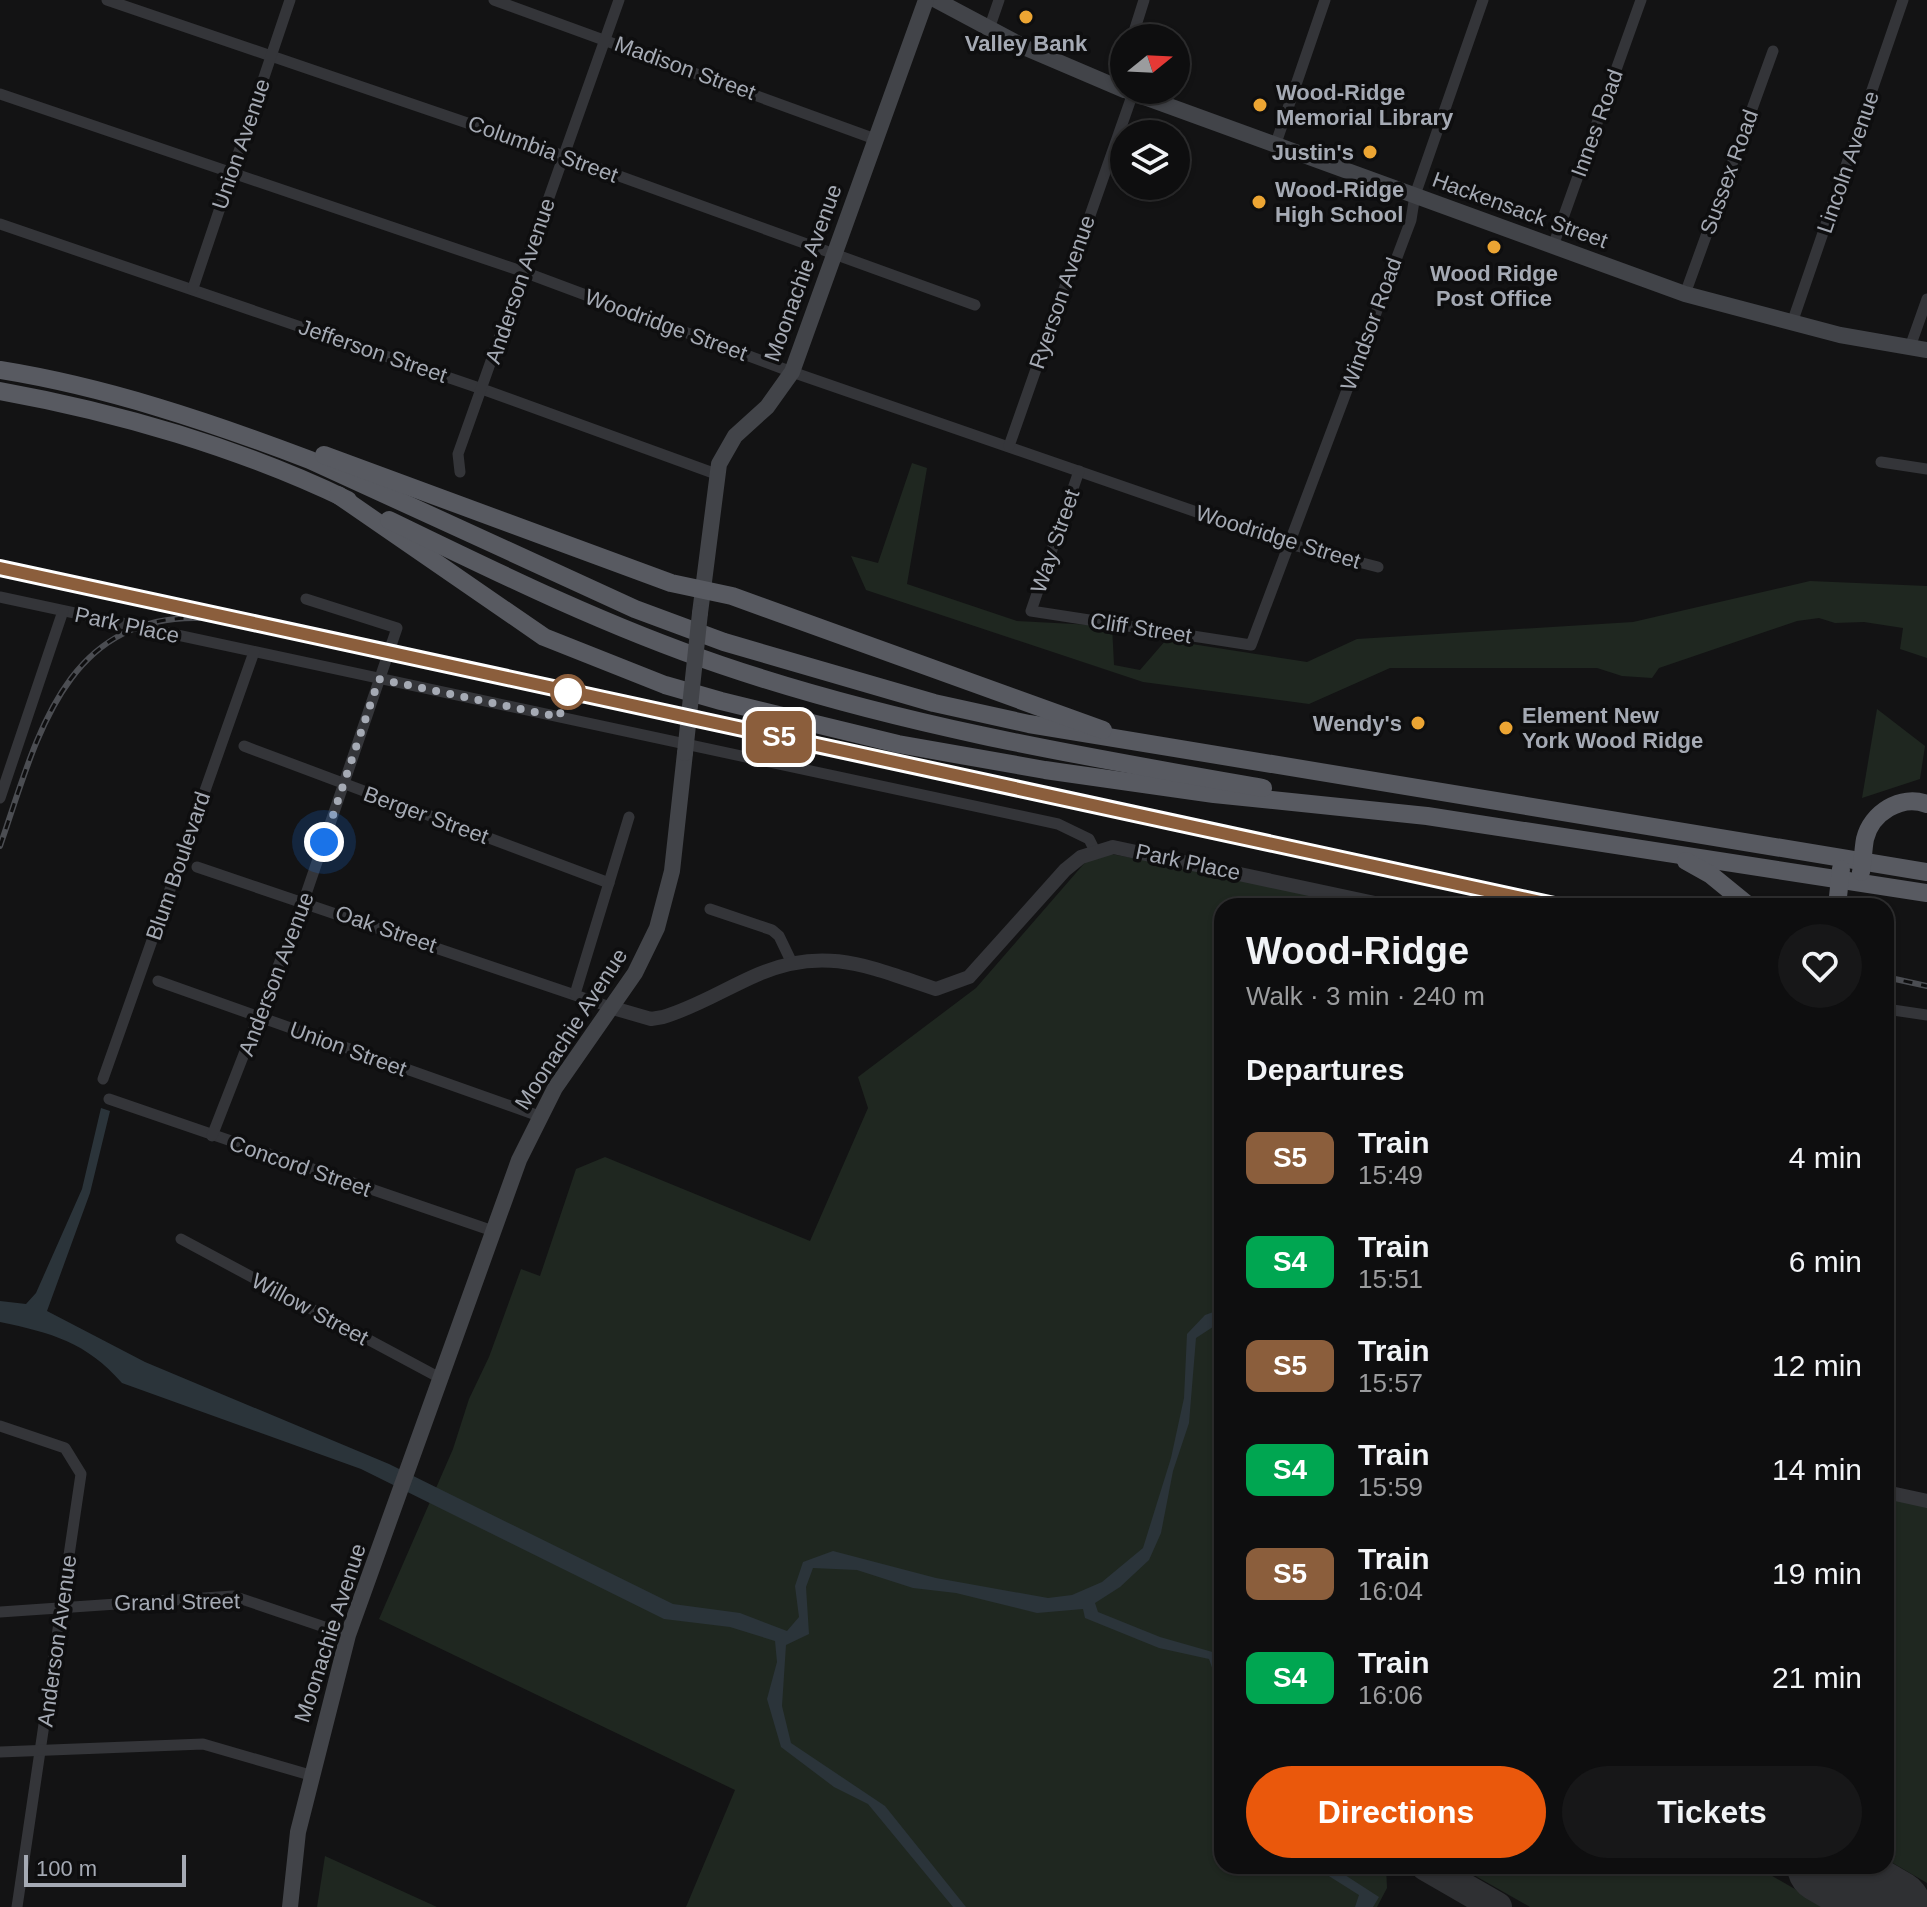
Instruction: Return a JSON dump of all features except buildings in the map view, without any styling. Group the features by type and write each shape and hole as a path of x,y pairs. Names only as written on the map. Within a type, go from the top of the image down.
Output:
{"highway":[{"path":"0,370 89,388 306,449 671,583 732,596 1088,722 1112,737"},
{"path":"0,391 83,409 254,461 338,495 630,632 788,687 914,721 1044,749 1427,816 1927,893"},
{"path":"194,419 310,460 556,576 724,642 934,703 1029,724 1927,872"},
{"path":"338,495 544,637 692,693 898,744 1045,770 1214,794 1427,816"},
{"path":"1841,898 1863,862 1869,830 1884,811 1907,802 1927,804"},
{"path":"1673,855 1711,875 1739,898"},
{"path":"1838,858 1851,881"}],"main road":[{"name":"Moonachie Avenue","path":"290,1907 298,1832 310,1775 348,1635 493,1231 539,1116 613,1008 646,953 667,895 716,474 735,436 776,397 792,372 926,0"},
{"name":"Hackensack Street","path":"936,0 989,29 1110,84"},
{"name":"Hackensack Street","path":"1162,104 1685,294 1766,317 1919,348"}],"street":[{"name":"Columbia Street","path":"107,0 564,156 975,305"},
{"name":"Union Avenue","path":"193,288 290,0"},
{"name":"Madison Street","path":"494,0 875,139"},
{"name":"Anderson Avenue","path":"460,472 458,454 619,0"},
{"path":"989,29 999,0"},
{"path":"1136,24 1144,0"},
{"path":"1275,146 1325,0"},
{"name":"Windsor Road","path":"1251,645 1411,220 1415,195 1483,0"},
{"name":"Innes Road","path":"1553,246 1641,0"},
{"name":"Lincoln Avenue","path":"1792,323 1903,0"},
{"name":"Sussex Road","path":"1685,294 1773,51"},
{"name":"Woodridge Street","path":"0,94 524,272 792,372 1289,544 1378,567"},
{"name":"Ryerson Avenue","path":"1009,446 1119,104"},
{"name":"Jefferson Street","path":"0,224 193,288 716,474"},
{"path":"1919,348 1927,299"},
{"path":"1881,462 1927,469"},
{"name":"Way Street","path":"1031,611 1079,471"},
{"name":"Park Place","path":"0,597 1058,824 1089,839 1095,851 1113,847 1137,850 1353,898"},
{"name":"Anderson Avenue","path":"212,1136 261,1017 304,900 397,628 306,599"},
{"path":"0,798 63,611"},
{"name":"Cliff Street","path":"1031,611 1251,645"},
{"name":"Blum Boulevard","path":"103,1079 254,652"},
{"name":"Berger Street","path":"244,746 609,883"},
{"name":"Moonachie Avenue","path":"575,994 629,817"},
{"path":"613,1008 651,1019 663,1017 792,963 840,960 936,989 948,988 969,977 1065,870 1095,851"},
{"name":"Oak Street","path":"197,867 304,900 613,1008"},
{"path":"710,909 772,930 779,936 792,963"},
{"name":"Union Street","path":"158,981 539,1116"},
{"path":"1894,1010 1927,1015"},
{"name":"Concord Street","path":"109,1099 493,1231"},
{"name":"Willow Street","path":"181,1239 440,1378"},
{"name":"Anderson Avenue","path":"0,1426 55,1442 65,1448 78,1464 81,1484 17,1907"},
{"path":"1894,1494 1927,1501"},
{"name":"Grand Street","path":"0,1612 233,1596 348,1635"},
{"path":"0,1752 203,1744 310,1775"}],"shaded area":[{"path":"912,463 927,468 907,584 1017,621 1112,626 1114,665 1140,670 1166,640 1307,662 1357,639 1633,622 1810,581 1927,586 1927,658 1900,649 1903,628 1864,622 1835,623 1819,618 1797,621 1659,668 1652,678 1622,676 1597,668 1390,668 1309,704 1143,682 866,590 851,556 878,563"},
{"path":"1877,709 1925,746 1920,779 1862,798"},
{"path":"1095,851 1346,898 1214,898 1214,1874 1386,1874 1387,1888 1377,1907 686,1907 735,1790 379,1619 453,1449 469,1399 489,1357 521,1269 540,1276 576,1169 605,1157 810,1241 868,1108 858,1077 976,988"},
{"path":"101,1108 110,1111 90,1193 47,1311 145,1362 389,1464 673,1604 740,1613 787,1631 799,1617 795,1586 803,1562 833,1551 936,1578 1048,1598 1072,1595 1102,1582 1143,1548 1171,1458 1184,1398 1187,1334 1205,1315 1214,1312 1214,1326 1196,1338 1189,1423 1173,1471 1161,1533 1149,1560 1120,1587 1095,1603 1098,1612 1160,1637 1214,1652 1214,1673 1209,1659 1159,1648 1085,1618 1083,1609 1037,1613 956,1593 913,1588 857,1570 813,1568 806,1587 809,1634 786,1645 782,1706 791,1743 885,1806 966,1907 953,1907 868,1804 834,1787 781,1747 767,1699 777,1662 775,1641 730,1627 664,1619 361,1469 122,1383 95,1358 67,1341 0,1322 0,1301 26,1304 36,1293 82,1189"},
{"path":"1894,1500 1927,1507 1927,1883 1894,1864"},
{"path":"325,1856 437,1907 317,1907"},
{"path":"1326,1874 1343,1874 1379,1897 1373,1907 1355,1907 1359,1895"},
{"path":"1472,1874 1769,1874 1826,1907 1530,1907"}],"taxiway":[{"path":"1440,1874 1497,1907"}],"runway":[{"path":"1838,1874 1894,1907"}],"railway":[{"path":"0,568 1522,898"},
{"path":"0,846 43,728 62,692 85,662 115,638 153,623 199,618"},
{"path":"1894,979 1927,986"}],"train":[{"name":"S5","path":"0,568 1522,898"}],"place":[{"name":"Valley Bank","path":"1026,17"},
{"name":"Wood-Ridge Memorial Library","path":"1260,105"},
{"name":"Justin's","path":"1370,152"},
{"name":"Wood-Ridge High School","path":"1259,202"},
{"name":"Wood Ridge Post Office","path":"1494,247"},
{"name":"Wendy's","path":"1418,723"},
{"name":"Element New York Wood Ridge","path":"1506,728"}],"route":[{"path":"324,842 379,679 559,717 568,692"}]}
